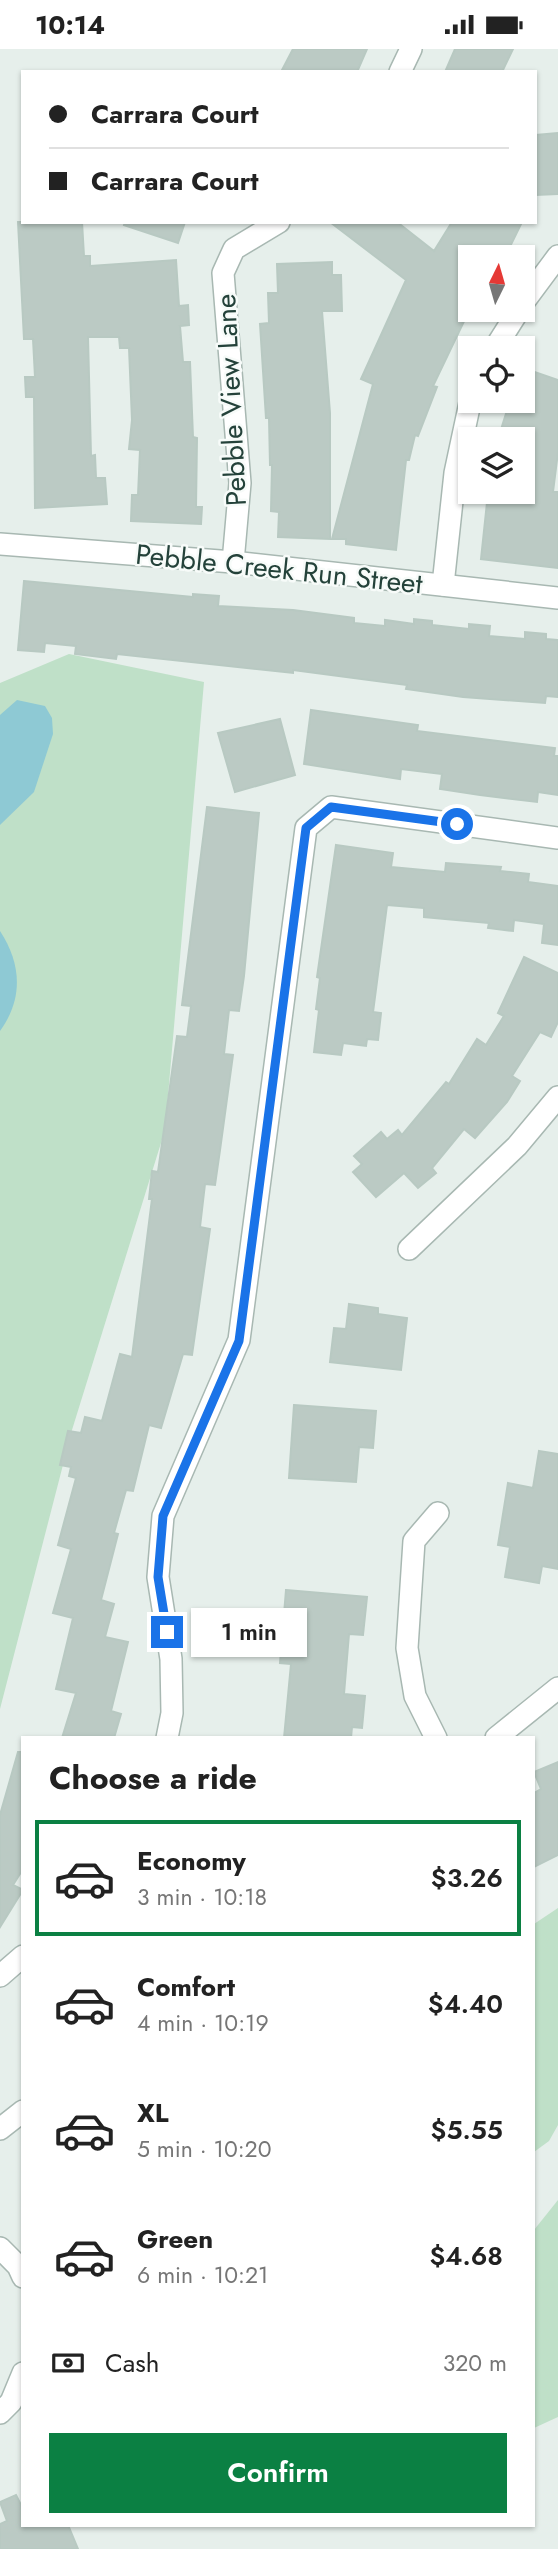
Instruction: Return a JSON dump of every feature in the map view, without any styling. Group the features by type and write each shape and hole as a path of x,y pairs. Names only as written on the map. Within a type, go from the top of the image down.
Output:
{"street":[{"path":"401,70 411,49"},
{"name":"Pebble View Lane","path":"233,562 240,483 223,273 234,249 276,224"},
{"path":"536,286 558,256"},
{"path":"443,585 455,473 468,413"},
{"name":"Pebble Creek Run Street","path":"0,544 233,562 558,598"},
{"path":"167,1736 173,1713 171,1660 158,1577 163,1516 239,1341 306,828 331,807 558,838"},
{"path":"409,1249 517,1146 558,1097"},
{"path":"435,1736 415,1696 407,1648 414,1541 438,1513"},
{"path":"498,1736 558,1688"},
{"path":"0,1976 21,1958"},
{"path":"0,2129 21,2113"},
{"path":"0,2248 21,2273"},
{"path":"0,2413 11,2403 21,2378"}],"green space":[{"path":"69,654 204,682 165,1130 72,1430 0,1709 0,683"},
{"path":"558,1908 558,2125 549,2141 535,2151 535,1923"},
{"path":"558,2200 558,2417 535,2428 535,2229"}],"water":[{"path":"17,700 45,706 52,718 53,734 34,792 0,825 0,715"},
{"path":"0,931 12,955 17,981 13,1006 0,1031"}],"building":[{"path":"293,49 367,49 358,70 282,70"},
{"path":"455,49 513,49 503,70 446,70"},
{"path":"558,133 558,194 537,195 537,135"},
{"path":"18,222 82,224 84,256 90,256 90,266 176,260 179,306 188,305 189,325 180,326 183,362 190,362 193,437 197,438 196,507 202,507 201,524 131,521 132,495 138,495 140,450 129,449 132,420 129,348 120,348 119,337 88,337 91,456 95,455 96,478 105,478 107,504 35,508 34,397 26,397 25,377 35,377 33,339 24,339"},
{"path":"124,224 184,224 178,243"},
{"path":"333,224 400,224 434,251 451,224 521,224 511,245 458,245 458,322 464,322 433,386 437,387 418,436 415,435 409,460 406,460 396,550 346,544 346,539 332,539 373,384 361,379 406,280"},
{"path":"332,262 332,275 341,275 342,311 322,311 330,413 330,539 278,537 279,512 271,511 272,465 260,324 269,323 268,293 278,293 277,264"},
{"path":"535,372 558,380 558,452 553,492 558,492 558,568 481,559 487,504 535,504 535,427 502,427 506,413 535,413"},
{"path":"24,581 193,597 193,594 219,596 218,606 293,610 354,618 354,623 385,626 385,620 414,624 414,619 432,621 432,625 469,629 469,624 490,626 489,636 525,639 525,632 546,634 546,639 558,640 558,697 546,696 545,703 463,697 406,689 407,685 293,670 293,673 117,654 116,659 75,654 76,646 45,643 44,652 18,650"},
{"path":"311,710 418,725 417,731 555,748 554,756 558,756 558,795 538,792 537,802 440,789 442,774 401,769 400,779 304,764"},
{"path":"280,719 295,775 235,792 218,733"},
{"path":"207,807 259,813 239,1011 229,1010 224,1054 233,1055 215,1185 205,1184 200,1227 210,1229 192,1355 183,1354 161,1428 149,1425 133,1491 126,1490 114,1533 118,1534 101,1600 114,1604 105,1637 128,1642 111,1711 121,1714 115,1736 63,1736 76,1693 56,1689 73,1618 53,1613 71,1549 58,1545 76,1478 69,1476 71,1467 60,1465 68,1431 81,1433 85,1417 102,1421 120,1354 132,1357 152,1199 149,1199 152,1171 158,1172 177,1036 187,1037 191,1006 182,1005"},
{"path":"336,845 393,853 391,867 445,872 446,863 501,867 500,871 529,874 528,882 558,886 558,945 542,943 544,924 514,920 513,931 488,928 489,923 424,917 424,908 387,905 373,1012 381,1013 378,1040 367,1039 366,1046 343,1043 341,1055 314,1052 319,1010 316,1009 320,978 317,977"},
{"path":"524,957 558,973 558,1022 551,1037 540,1032 512,1076 520,1081 507,1102 475,1138 464,1129 432,1168 436,1173 418,1188 404,1173 376,1197 353,1172 362,1164 354,1156 381,1132 387,1139 398,1130 402,1135 446,1082 449,1084 477,1039 486,1045 504,1016 498,1013"},
{"path":"349,1304 378,1308 378,1314 407,1318 401,1370 330,1362 334,1328 346,1329"},
{"path":"294,1405 376,1411 373,1448 359,1447 356,1482 289,1478"},
{"path":"539,1451 558,1454 558,1569 542,1566 539,1583 505,1577 510,1547 498,1545 508,1483 533,1488"},
{"path":"286,1590 367,1597 363,1635 349,1634 344,1694 365,1696 362,1728 352,1727 351,1736 284,1736 291,1664 280,1663"},
{"path":"18,1752 21,1752 21,1872 13,1885 21,1889 21,1893 0,1927 0,1815"},
{"path":"558,1762 558,1855 535,1866 535,1792 541,1789 535,1772"},
{"path":"16,2495 21,2505 21,2527 69,2527 78,2549 0,2549 0,2524 7,2521 0,2502"}],"route":[{"path":"167,1632 158,1577 163,1516 239,1341 306,828 331,807 457,824"}]}
